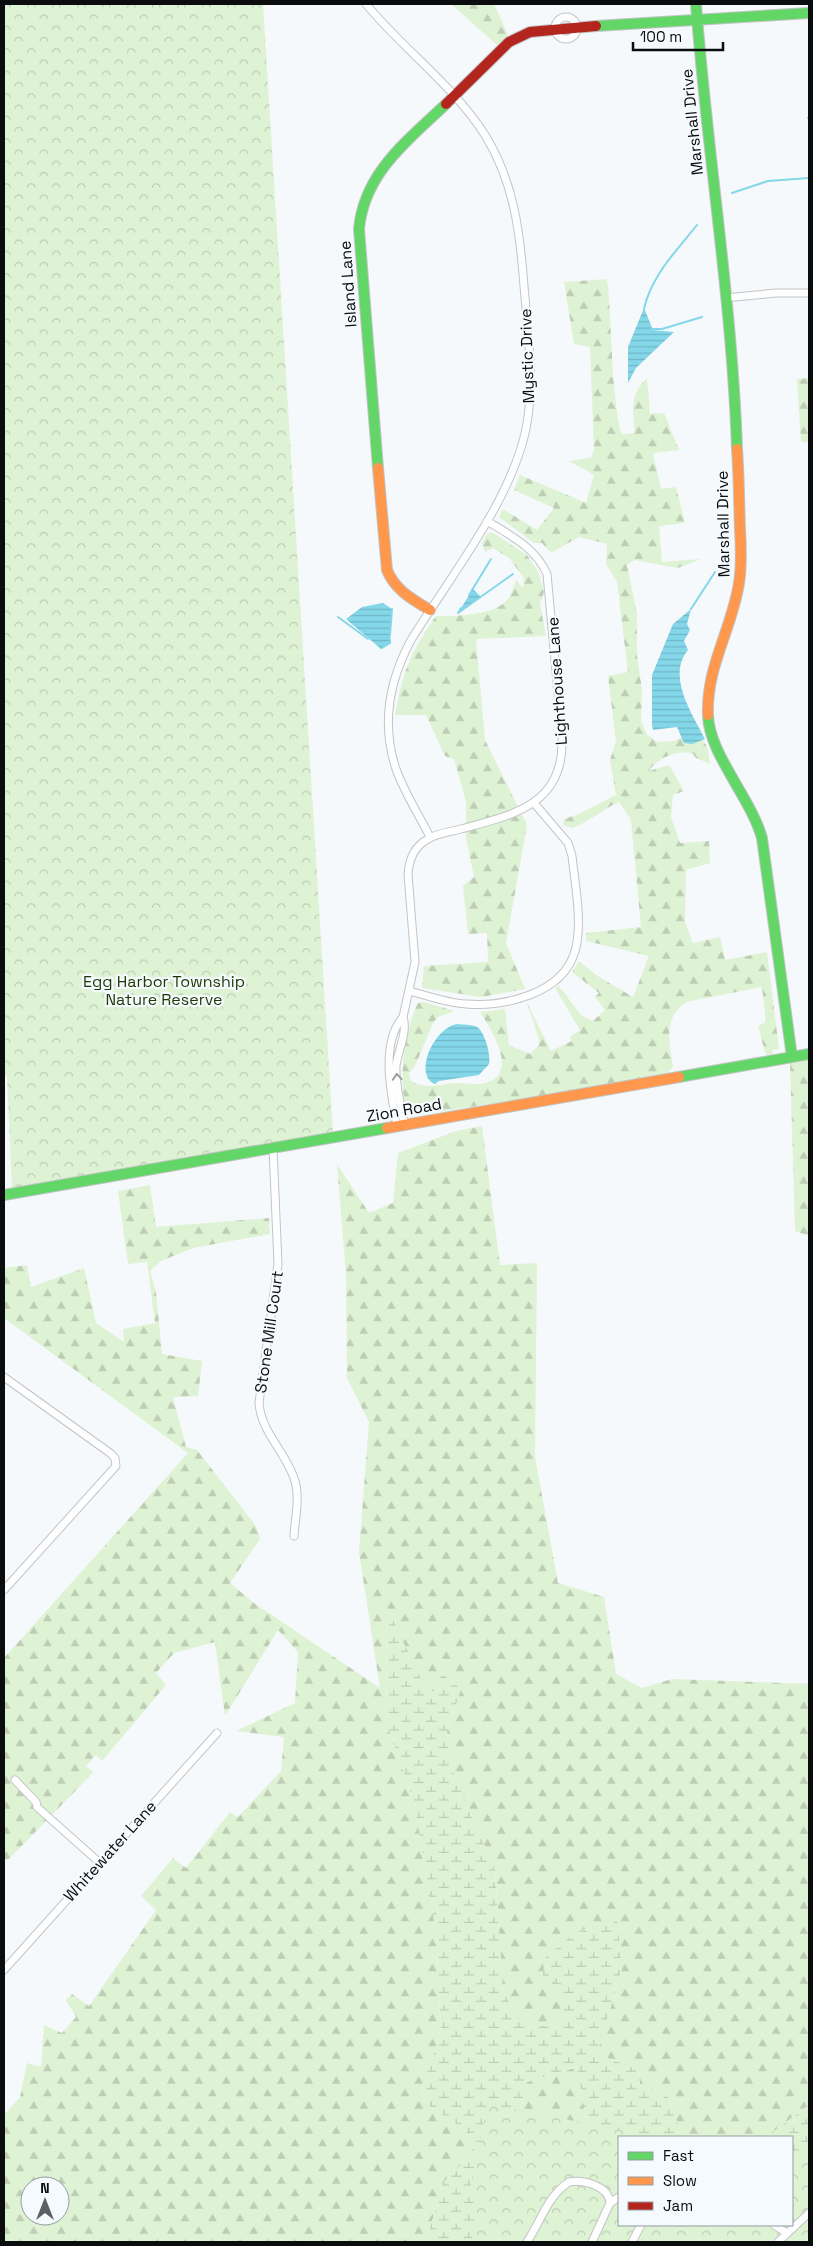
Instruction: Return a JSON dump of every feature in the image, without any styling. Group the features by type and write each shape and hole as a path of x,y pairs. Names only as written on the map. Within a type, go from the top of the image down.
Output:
{"street":[{"name":"Mystic Drive","path":"366,4 383,25 454,96 477,123 503,169 514,200 520,232 530,363 529,407 522,441 507,484 487,521 411,640 395,673 388,704 388,726 396,770 430,837"},
{"name":"Marshall Drive","path":"696,4 733,372 740,571 734,610 710,675 708,712 711,732 718,750 751,808 762,840 792,1057"},
{"name":"Island Lane","path":"430,610 397,588 390,579 386,568 359,229 364,199 381,169 514,39 530,32 809,13"},
{"path":"725,298 776,293 809,294"},
{"name":"Lighthouse Lane","path":"430,837 514,814 534,803 548,788 556,775 562,748 550,584 544,566 537,556 487,521"},
{"path":"410,991 456,1004 482,1005 499,1003 534,992 554,981 567,967 575,954 578,939 572,856 568,843 534,803"},
{"path":"401,1125 396,1072 398,1054 406,1024 404,1017 414,962 408,871 415,851 430,837"},
{"name":"Zion Road","path":"4,1195 809,1054"},
{"name":"Stone Mill Court","path":"273,1148 278,1264 259,1403 263,1423 295,1482 297,1495 294,1536"},
{"path":"4,1377 115,1458 116,1466 112,1473 4,1590"},
{"name":"Whitewater Lane","path":"4,1970 217,1733"},
{"path":"15,1780 36,1802 37,1807 100,1863"},
{"path":"527,2242 549,2204 568,2183 586,2183 599,2188 608,2195 610,2203"},
{"path":"592,2242 610,2203 618,2198"},
{"path":"778,2242 809,2213"},
{"path":"632,2242 640,2226"},
{"path":"776,2226 787,2233"}],"green space":[{"name":"Egg Harbor Township Nature Reserve","path":"4,4 263,4 333,1133 12,1189 7,1076 4,1075"},
{"path":"451,4 494,4 508,35 497,45"},
{"path":"606,279 615,394 620,430 622,434 635,433 633,410 635,396 641,384 647,378 650,414 664,413 679,450 653,453 661,489 676,487 685,523 659,526 662,562 701,559 678,568 634,560 627,565 637,614 637,656 642,690 641,721 647,735 658,742 674,741 698,730 708,749 710,764 696,758 693,754 681,753 662,759 649,771 669,765 684,791 673,795 671,817 680,843 709,841 710,863 686,870 685,922 693,943 720,937 725,960 767,952 779,1049 772,1050 773,1054 766,1055 758,1026 766,1022 762,987 686,1002 679,1008 674,1015 669,1031 673,1066 667,1074 410,1116 403,1091 404,1059 409,1028 418,1003 423,1002 455,1011 438,1017 433,1023 415,1066 409,1073 411,1081 428,1086 484,1083 497,1076 501,1069 502,1059 495,1038 480,1012 505,1009 509,1045 530,1054 539,1045 539,1039 527,1003 551,1051 572,1041 570,1037 580,1030 555,988 559,986 581,1015 593,1021 605,1010 595,997 599,993 572,972 579,961 596,975 633,997 649,956 586,941 586,933 641,927 631,820 619,802 572,828 563,825 564,819 579,814 616,795 610,760 616,741 608,676 628,672 617,582 606,564 607,544 579,537 551,553 542,543 534,543 499,517 503,509 537,530 554,508 514,490 520,475 586,503 594,475 569,461 591,458 594,450 590,347 574,344 564,282"},
{"path":"809,378 809,442 801,442 797,379"},
{"path":"492,532 527,555 538,571 544,592 540,604 546,636 476,639 485,740 527,825 506,943 525,989 481,997 422,988 424,966 488,962 487,933 468,934 463,886 474,877 466,838 466,802 454,759 445,756 426,715 395,715 401,686 409,663 436,616 485,612 502,605 508,599 516,580 523,588 524,578 509,558 493,548 485,552 482,543 487,534"},
{"path":"809,1058 809,1236 795,1231 790,1061"},
{"path":"482,1126 500,1265 537,1263 535,1457 558,1583 604,1597 616,1674 642,1688 672,1679 809,1684 809,2105 767,2136 683,2136 667,2095 640,2086 639,2070 597,2054 622,1968 562,1986 563,2026 522,2026 503,1991 495,1870 450,1764 447,1731 461,1689 441,1672 439,1692 426,1691 386,1607 387,1724 414,1803 436,1932 441,2034 422,2086 426,2104 466,2130 473,2153 443,2183 426,2242 4,2242 4,2115 20,2097 27,2063 41,2067 44,2025 62,2033 76,2017 66,2000 72,1994 89,2006 156,1910 141,1896 173,1858 186,1868 230,1812 238,1817 281,1771 284,1737 236,1731 295,1703 298,1652 278,1630 225,1716 215,1642 174,1653 156,1673 166,1685 102,1761 96,1755 86,1766 93,1772 85,1781 7,1861 4,1858 4,1658 188,1453 4,1318 4,1268 27,1265 31,1287 84,1268 96,1323 124,1342 123,1329 155,1323 147,1262 128,1264 118,1191 150,1185 156,1227 269,1218 270,1234 193,1248 161,1261 150,1271 156,1292 162,1354 202,1361 198,1396 173,1397 186,1447 197,1450 256,1526 260,1539 230,1583 254,1603 380,1688 359,1552 369,1422 347,1378 346,1274 337,1164 369,1213 393,1203 398,1153 456,1131"},
{"path":"386,1605 426,1690 439,1692 440,1672 461,1689 447,1731 450,1764 495,1870 503,1991 522,2026 562,2026 562,1986 543,1976 544,1959 575,1933 617,1916 622,1968 597,2054 639,2070 640,2086 667,2095 683,2136 618,2136 608,2158 586,2118 577,2067 527,2082 507,2157 579,2242 426,2242 443,2183 473,2153 466,2130 426,2104 422,2085 441,2034 436,1932 414,1803 387,1724"},
{"path":"578,2067 586,2118 608,2158 618,2225 579,2242 507,2157 527,2082"},
{"path":"488,2104 652,2136 618,2136 618,2226 793,2226 793,2159 809,2151 809,2242 471,2242 476,2222 471,2183"},
{"path":"809,2105 809,2242 793,2226 793,2136 767,2136"}],"water":[{"path":"644,308 653,330 674,332 636,368 628,383 628,347"},
{"path":"473,589 481,597 458,613"},
{"path":"383,603 392,609 390,643 381,649 346,619 362,607"},
{"path":"691,609 687,624 690,630 684,641 688,650 682,660 680,671 681,683 689,707 705,739 692,744 684,743 677,727 653,730 652,725 652,675 673,624"},
{"path":"457,1024 472,1025 480,1030 487,1044 489,1064 479,1075 439,1081 435,1084 429,1079 426,1072 429,1052 440,1034 448,1027"}],"waterway":[{"path":"732,193 768,181 809,178"},
{"path":"644,309 652,285 673,254 697,225"},
{"path":"651,329 662,329 702,317"},
{"path":"469,595 491,559"},
{"path":"691,609 715,572"},
{"path":"461,608 458,613 513,574"},
{"path":"390,635 392,609"},
{"path":"338,617 368,639"},
{"path":"382,648 390,643 390,640"}],"traffic: fast":[{"path":"696,4 706,115 725,282 737,449"},
{"path":"596,26 809,13"},
{"path":"378,468 359,229 369,191 379,174 403,145 446,104"},
{"path":"708,715 715,745 749,807 762,838 792,1057"},
{"path":"679,1077 809,1054"},
{"path":"4,1195 387,1128"}],"traffic: slow":[{"path":"708,715 708,697 711,681 736,600 740,576 741,549 737,449"},
{"path":"378,468 387,570 399,589 430,610"},
{"path":"387,1128 679,1077"}],"traffic: jam":[{"path":"446,104 509,42 530,32 596,26"}]}
